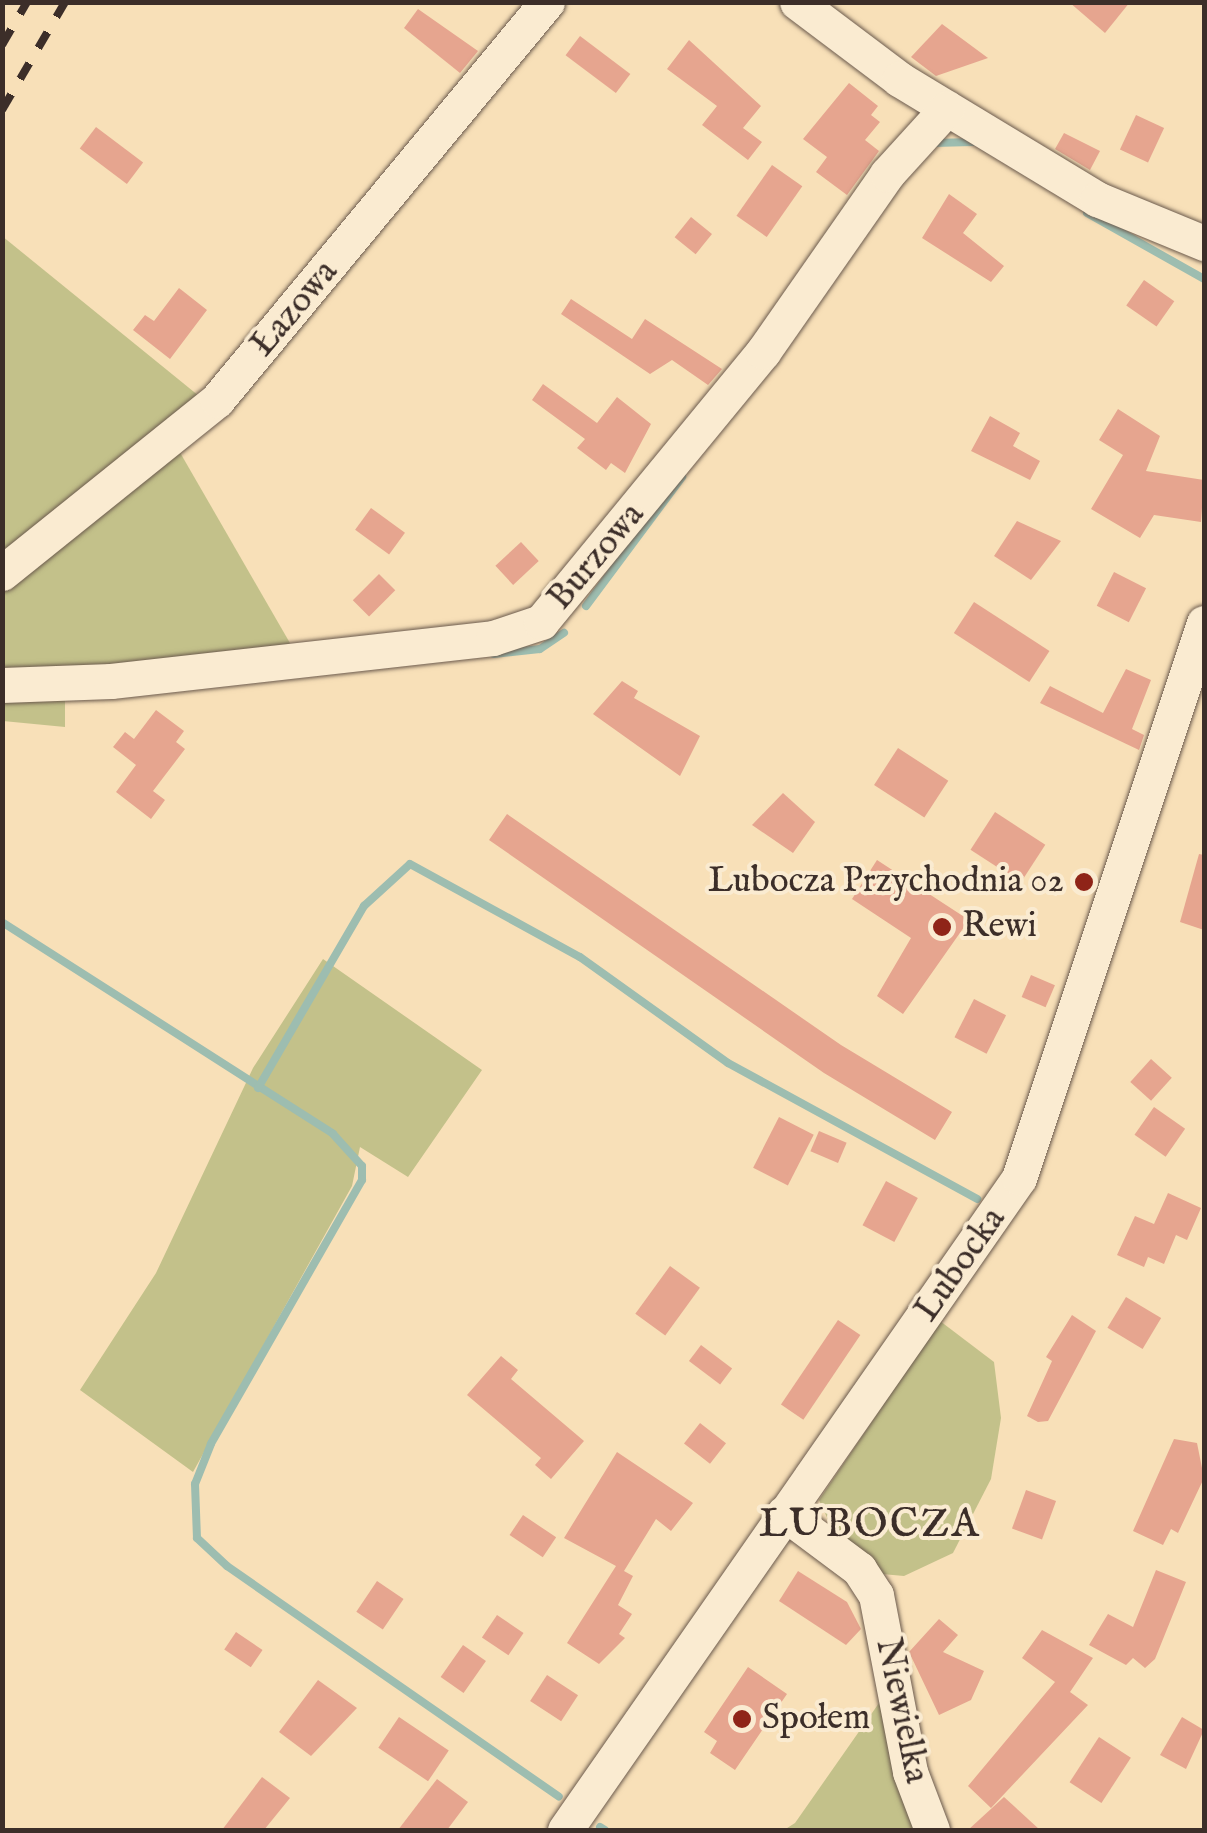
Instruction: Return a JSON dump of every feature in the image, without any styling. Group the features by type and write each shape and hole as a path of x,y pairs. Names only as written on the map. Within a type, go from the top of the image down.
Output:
{"street":[{"name":"Łazowa","path":"2,572 218,400 546,2"},
{"path":"797,2 947,108 1096,199 1204,243"},
{"name":"Burzowa","path":"2,684 111,682 494,638 541,622 764,352 887,174 947,108"},
{"name":"Lubocka","path":"565,1830 1019,1178 1204,623"},
{"name":"Niewielka","path":"784,1514 859,1568 876,1595 910,1772 932,1830"}],"shaded area":[{"path":"2,236 199,396 2,559"},
{"path":"178,449 294,650 3,679 3,584"},
{"path":"3,698 65,699 65,727 3,721"},
{"path":"323,959 482,1070 408,1177 360,1147 352,1186 193,1472 80,1390 156,1273 253,1068"},
{"path":"940,1321 994,1362 1001,1418 991,1479 953,1553 904,1576 882,1574 829,1522 819,1500"},
{"path":"879,1703 918,1830 784,1830 795,1823"}],"building":[{"path":"1069,2 1130,2 1105,33"},
{"path":"418,9 478,51 460,73 404,28"},
{"path":"942,24 988,58 936,76 911,57"},
{"path":"580,36 630,74 616,93 566,55"},
{"path":"689,40 761,106 743,128 762,142 748,160 702,125 717,106 667,69"},
{"path":"849,83 878,106 871,115 880,122 865,140 879,151 847,195 816,172 827,157 803,139"},
{"path":"1136,115 1164,128 1148,163 1120,149"},
{"path":"96,127 143,163 127,184 80,149"},
{"path":"1064,133 1100,151 1090,170 1055,149"},
{"path":"772,165 802,186 767,237 736,216"},
{"path":"949,194 977,214 963,233 1004,266 991,282 922,238"},
{"path":"691,217 712,234 696,254 675,237"},
{"path":"1144,280 1174,301 1157,327 1126,305"},
{"path":"179,288 207,310 170,359 133,330 145,315 154,321"},
{"path":"571,299 632,339 645,319 722,369 708,385 672,360 650,374 561,314"},
{"path":"543,384 597,423 617,397 651,424 625,473 611,463 606,470 577,448 585,439 532,400"},
{"path":"1118,409 1160,436 1146,471 1204,480 1201,522 1154,515 1140,538 1091,509 1123,455 1099,440"},
{"path":"990,416 1020,433 1013,446 1040,461 1030,480 971,451"},
{"path":"371,508 405,533 389,555 355,530"},
{"path":"1017,521 1061,541 1031,580 994,556"},
{"path":"521,542 539,561 513,585 495,566"},
{"path":"1114,572 1146,588 1129,622 1097,606"},
{"path":"379,574 395,590 369,616 353,600"},
{"path":"974,602 1049,651 1029,682 954,633"},
{"path":"1126,669 1151,680 1132,729 1144,735 1139,750 1040,703 1050,686 1103,713"},
{"path":"622,681 638,691 634,698 700,736 680,776 593,714"},
{"path":"156,710 184,731 176,742 185,749 153,791 165,800 151,819 116,792 136,765 113,747 125,732 134,739"},
{"path":"898,748 948,781 924,818 874,785"},
{"path":"783,793 815,822 793,853 752,825"},
{"path":"995,812 1045,845 1021,882 970,850"},
{"path":"507,814 841,1045 952,1112 935,1140 824,1073 489,840"},
{"path":"1199,854 1204,855 1204,930 1180,922"},
{"path":"877,860 969,920 903,1014 877,996 911,938 852,899"},
{"path":"1031,975 1055,985 1046,1007 1022,997"},
{"path":"974,999 1006,1015 987,1054 954,1037"},
{"path":"1151,1059 1172,1078 1151,1101 1130,1082"},
{"path":"1154,1107 1185,1129 1166,1157 1134,1135"},
{"path":"779,1117 814,1135 788,1185 753,1168"},
{"path":"819,1131 847,1143 838,1163 810,1151"},
{"path":"886,1181 918,1198 894,1242 863,1225"},
{"path":"1168,1193 1201,1208 1187,1240 1176,1235 1164,1264 1148,1257 1144,1267 1117,1255 1135,1216 1154,1224"},
{"path":"670,1266 700,1288 665,1335 635,1314"},
{"path":"1126,1297 1161,1318 1143,1349 1107,1328"},
{"path":"1072,1315 1096,1331 1048,1421 1038,1422 1027,1416 1052,1361 1046,1357"},
{"path":"838,1320 860,1335 803,1420 781,1405"},
{"path":"701,1345 732,1368 720,1384 689,1361"},
{"path":"501,1356 518,1370 511,1379 584,1441 551,1479 535,1465 541,1458 467,1395"},
{"path":"700,1423 726,1443 710,1464 684,1443"},
{"path":"1174,1439 1197,1443 1204,1478 1178,1533 1171,1529 1163,1545 1133,1531"},
{"path":"617,1452 693,1503 671,1531 656,1519 624,1571 633,1576 618,1605 632,1614 619,1634 625,1638 599,1664 567,1643 616,1566 564,1538"},
{"path":"1026,1490 1056,1501 1042,1539 1012,1529"},
{"path":"523,1515 556,1537 543,1557 510,1535"},
{"path":"1156,1570 1186,1582 1155,1659 1145,1668 1133,1658 1126,1665 1089,1645 1108,1614 1133,1627"},
{"path":"798,1571 847,1602 861,1629 846,1645 779,1601"},
{"path":"377,1581 404,1599 383,1630 356,1612"},
{"path":"497,1615 524,1633 508,1655 482,1637"},
{"path":"939,1619 958,1635 943,1652 984,1671 971,1700 939,1715 909,1652"},
{"path":"1042,1630 1093,1658 1070,1692 1088,1705 991,1808 968,1786 1055,1682 1022,1658"},
{"path":"236,1632 263,1650 251,1667 224,1649"},
{"path":"463,1645 486,1661 464,1693 441,1677"},
{"name":"Społem","path":"748,1667 787,1694 735,1770 710,1753 717,1741 704,1732"},
{"path":"547,1675 578,1695 561,1721 530,1701"},
{"path":"318,1680 357,1708 311,1756 279,1732"},
{"path":"399,1717 449,1751 428,1781 378,1748"},
{"path":"1182,1717 1204,1730 1186,1769 1160,1755"},
{"path":"1099,1737 1131,1758 1101,1803 1070,1782"},
{"path":"262,1777 290,1798 264,1830 222,1830"},
{"path":"437,1779 468,1802 447,1830 398,1830"},
{"path":"1004,1797 1040,1830 968,1830"}],"waterway":[{"path":"933,143 973,142"},
{"path":"1087,213 1204,279"},
{"path":"586,606 682,477"},
{"path":"494,654 540,649 564,633"},
{"path":"258,1088 364,906 410,864 580,957 728,1063 977,1199"},
{"path":"2,922 333,1134 362,1166 362,1180 211,1444 195,1484 197,1538 227,1566 559,1797"},
{"path":"600,1827 605,1830"}],"railway":[{"path":"2,45 27,2"},
{"path":"2,110 65,2"}],"place":[{"name":"Lubocza Przychodnia 02","path":"1084,882"},
{"name":"Rewi","path":"942,927"},
{"name":"Społem","path":"742,1719"}],"district":[{"name":"LUBOCZA","path":"870,1526"}]}
